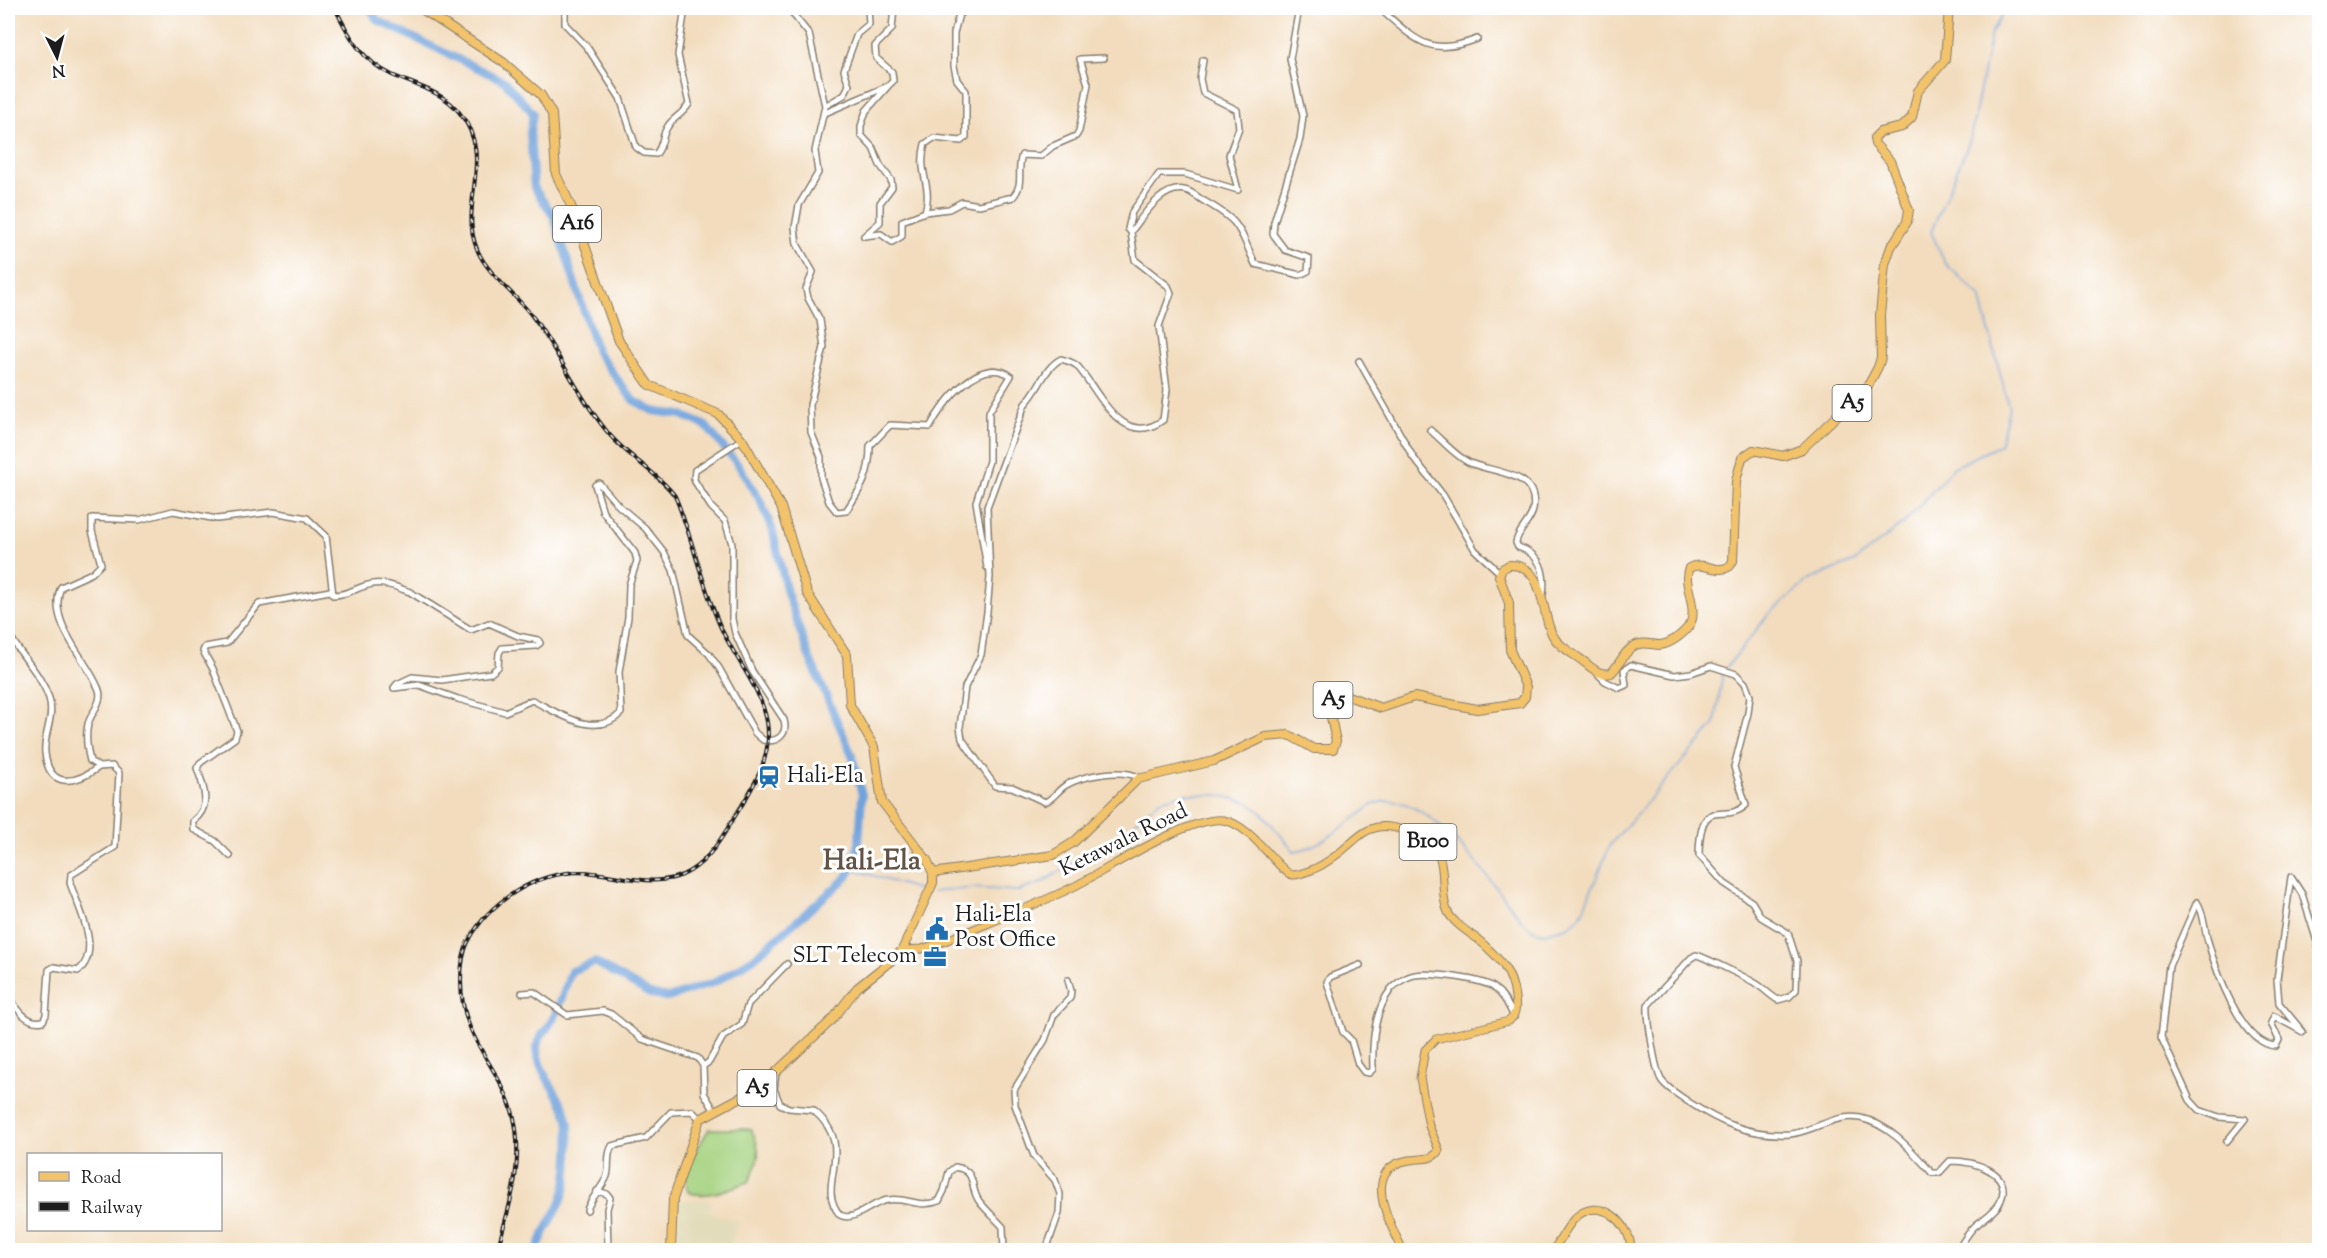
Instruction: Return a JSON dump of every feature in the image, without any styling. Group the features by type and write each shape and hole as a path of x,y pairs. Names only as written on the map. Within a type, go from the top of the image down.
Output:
{"highway":[{"name":"A16","path":"420,8 504,62 541,95 552,114 556,174 571,206 619,341 649,385 718,414 742,439 781,507 807,593 847,655 850,705 874,747 882,802 927,860 933,873"},
{"name":"A5","path":"1595,671 1611,673 1636,644 1667,644 1684,630 1692,618 1692,597 1686,574 1689,568 1699,565 1722,570 1730,566 1734,554 1736,481 1744,455 1753,450 1791,455 1802,449 1857,398 1874,377 1881,358 1880,315 1885,264 1891,247 1907,222 1910,210 1908,200 1888,158 1875,144 1874,138 1880,132 1902,127 1915,112 1918,91 1945,60 1949,8"},
{"path":"1500,573 1509,565 1527,570 1543,594 1547,622 1555,639 1595,671"},
{"name":"A5","path":"1140,778 1214,761 1255,740 1273,735 1293,736 1314,749 1333,749 1336,741 1329,708 1337,697 1345,695 1381,708 1414,697 1477,710 1520,703 1525,697 1526,687 1510,650 1509,603 1500,573"},
{"path":"933,873 1053,855 1074,842 1140,778"},
{"name":"A5","path":"700,1119 760,1087 833,1019 857,988 902,950 933,883 933,873"},
{"path":"671,1251 675,1189 700,1119"}],"main road":[{"name":"Ketawala Road","path":"902,950 922,949 1071,888 1154,842 1212,820 1233,822 1266,847 1283,871 1293,875 1316,868 1369,829 1391,826 1432,845 1441,864 1446,905 1450,915 1497,956 1509,971 1516,1003 1514,1017"},
{"path":"1402,1251 1379,1192 1381,1181 1400,1162 1427,1159 1436,1155 1439,1150 1438,1142 1429,1126 1420,1077 1425,1050 1436,1039 1498,1026 1514,1017"},
{"path":"1553,1251 1574,1219 1589,1210 1597,1209 1621,1221 1630,1233 1631,1251"}],"street":[{"path":"565,8 565,24 586,47 620,98 636,147 650,155 656,154 662,147 664,133 669,123 684,112 689,104 678,55 685,8"},
{"path":"788,8 809,34 825,109 814,151 818,173 799,205 795,228 797,244 813,272 806,289 808,298 820,320 824,347 810,405 811,432 821,456 821,478 829,502 837,512 846,511 867,476 870,467 870,446 890,425 930,427 947,398 967,381 991,372 1006,373 1011,376 989,412 989,461 976,502 990,577"},
{"path":"825,109 844,95 849,85 844,69 857,34 869,24 868,8"},
{"path":"894,8 892,29 875,45 876,58 892,72 893,81 866,111 861,126 861,135 873,148 880,165 891,180 892,188 880,203 880,222 864,236 881,234 892,242 896,241 902,236 902,221 926,212 949,209 963,202 979,205 1013,196 1022,183 1019,163 1022,155 1041,156 1053,146 1076,136 1088,84 1080,59 1104,58"},
{"path":"926,212 930,195 921,165 925,144 934,138 961,141 967,133 966,91 957,80 954,66 954,33 959,14 972,8"},
{"path":"1131,232 1160,198 1172,191 1187,190 1227,213 1239,226 1255,264 1300,275 1308,271 1310,258 1285,250 1273,234 1274,222 1300,139 1303,116 1290,59 1299,8"},
{"path":"1379,8 1430,47 1455,48 1477,39"},
{"path":"1140,778 1115,774 1086,777 1065,785 1052,799 1045,802 1012,787 995,786 962,739 960,727 965,687 981,655 990,577 987,507 1010,452 1018,419 1050,365 1061,359 1076,364 1099,401 1127,424 1138,429 1148,428 1163,420 1167,390 1159,326 1171,293 1168,286 1135,260 1131,232 1128,229 1132,212 1160,174 1185,174 1238,190 1229,155 1239,128 1237,110 1203,93 1200,79 1203,60"},
{"path":"825,109 888,86"},
{"path":"1359,361 1413,457 1443,495 1475,550 1500,573"},
{"path":"1430,430 1469,462 1516,475 1528,488 1533,498 1533,511 1516,537 1516,543 1518,547 1530,550 1539,561 1545,577 1543,594"},
{"path":"99,767 90,762 86,744 88,725 99,701 99,691 71,643 58,606 61,587 92,573 101,564 92,531 92,518 139,520 173,511 217,519 273,512 307,518 326,536 331,566 330,591 333,595 346,595 372,584 400,588 471,630 489,623 518,636 538,640 540,643 536,646 502,648 499,653 498,667 491,674 442,680 412,677 397,684 394,688 419,685 458,699 506,712 532,700 576,722 586,724 608,721 617,716 622,705 619,672 628,617 629,585 637,561 635,553 603,512 595,485 599,483 619,506 645,528 664,552 673,570 688,635 709,654 719,668 754,733 763,740 776,740 783,735 786,727 784,720 752,671 735,633 732,619 734,557 725,521 711,507 694,480 693,472 742,439"},
{"path":"231,856 215,841 194,829 193,820 202,814 205,806 205,790 197,768 200,763 235,738 237,731 213,669 203,651 205,647 227,644 259,604 330,591"},
{"path":"8,632 15,647 38,674 49,698 51,722 45,751 52,770 60,780 67,781 85,777 99,767 112,766 119,772 115,847 111,852 77,869 71,875 70,883 87,930 88,955 78,971 54,967 50,970 46,1015 43,1021 38,1022 25,1016 8,995"},
{"path":"1595,671 1605,681 1619,688 1626,685 1624,670 1631,665 1674,675 1691,673 1711,666 1736,674 1746,683 1750,696 1734,766 1746,805 1737,810 1716,812 1709,816 1700,837 1699,855 1724,884 1752,902 1761,916 1788,933 1797,961 1796,990 1789,997 1778,1000 1755,982 1723,968 1708,957 1696,955 1661,988 1648,1005 1655,1068 1662,1081 1710,1116 1735,1129 1770,1134 1792,1134 1846,1117 1861,1118 1877,1124 1904,1143 1932,1173 1939,1173 1950,1161 1992,1171 2000,1177 2003,1186 2000,1203 1971,1230 1958,1251"},
{"path":"2227,1141 2246,1119 2219,1117 2199,1110 2190,1100 2161,1037 2169,966 2197,902 2224,986 2250,1033 2265,1046 2276,1046 2279,1040 2271,1023 2274,1016 2303,1032 2298,1024 2290,1020 2279,1003 2277,979 2291,877 2301,894 2319,951"},
{"path":"703,1066 709,1062 723,1037 742,1024 748,1004 786,964"},
{"path":"1360,965 1330,977 1327,982 1343,1032 1351,1040 1358,1064 1364,1072 1369,1073 1373,1069 1374,1028 1377,1015 1392,987 1414,975 1456,978 1490,985 1504,996 1514,1017"},
{"path":"1046,1251 1059,1213 1060,1194 1055,1180 1034,1156 1015,1105 1014,1090 1045,1040 1054,1015 1070,998 1068,980"},
{"path":"522,993 534,992 567,1015 603,1011 611,1014 642,1039 698,1058 703,1066 704,1093 714,1110"},
{"path":"776,1072 774,1089 780,1104 789,1108 813,1110 830,1127 836,1149 830,1189 832,1202 840,1215 851,1217 887,1200 921,1205 939,1201 949,1172 955,1167 970,1173 980,1201 1003,1227 1004,1251"},
{"path":"587,1210 607,1177 609,1151 612,1146 646,1138 671,1112 692,1111 700,1119"},
{"path":"597,1191 607,1194 609,1198 608,1251"}],"shaded area":[{"path":"679,1200 708,1200 712,1205 709,1212 738,1221 730,1250 678,1250"}],"green space":[{"path":"709,1129 751,1129 757,1144 757,1161 749,1182 711,1194 695,1194 688,1192 687,1176 692,1159"}],"waterway":[{"path":"370,8 377,20 504,81 533,113 530,133 534,188 553,215 597,352 633,400 653,411 682,415 706,426 739,466 760,500 772,528 787,593 808,654 852,755 862,795 859,843 852,869 846,878 754,958 715,982 668,998 650,994 595,962 571,971 557,1010 537,1046 541,1066 566,1112 569,1137 568,1169 564,1194 537,1250"},
{"path":"1726,668 1769,614 1809,580 1855,561 1904,523 1954,467 2000,445 2009,408 1980,296 1945,263 1931,232 1970,140 1991,33 2006,8"},
{"path":"933,892 973,888 1018,891 1039,884 1122,834 1160,800 1184,794 1218,795 1247,802 1261,812 1294,851 1321,842 1375,804 1397,802 1417,809 1438,824 1459,843 1523,922 1534,931 1545,933 1569,926 1580,917 1610,845 1715,724 1723,671"},
{"path":"852,869 926,892"}],"railway":[{"path":"335,8 351,38 372,63 392,75 445,99 459,112 470,130 475,149 476,167 471,222 474,241 482,259 535,320 589,407 609,434 675,496 714,612 759,697 767,722 766,755 758,775 719,841 699,865 678,877 665,880 582,872 548,877 531,883 501,902 477,927 468,942 462,966 463,1003 475,1038 501,1083 508,1100 517,1135 514,1185 497,1250"}],"place":[{"name":"Hali-Ela","path":"769,777"},
{"name":"Hali-Ela Post Office","path":"937,929"},
{"name":"SLT Telecom","path":"935,957"}],"district":[{"name":"Hali-Ela","path":"872,862"}]}
